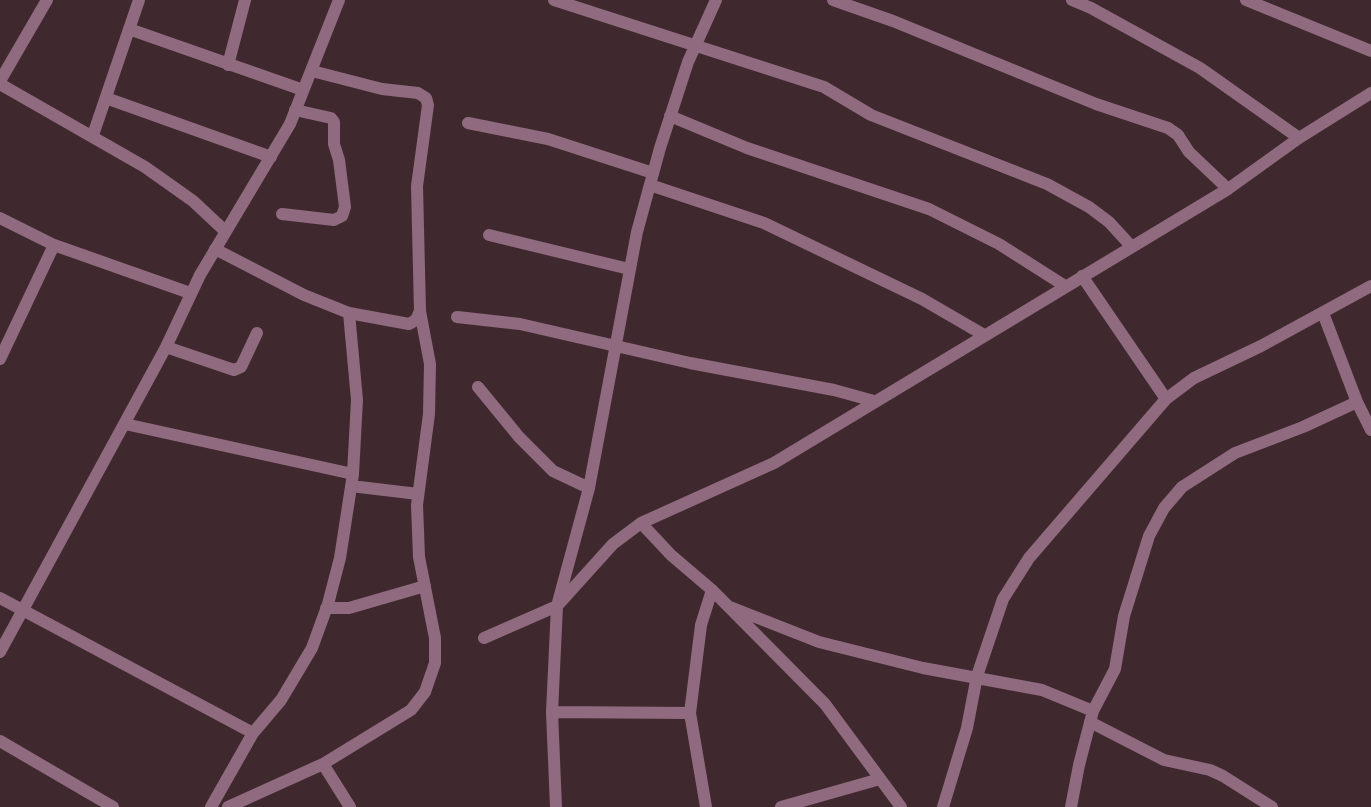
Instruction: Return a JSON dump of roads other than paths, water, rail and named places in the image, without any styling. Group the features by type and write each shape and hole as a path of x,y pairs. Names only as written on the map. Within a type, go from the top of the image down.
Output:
{"street":[{"path":"47,0 0,83 93,135 193,201 225,231"},
{"path":"93,135 139,0"},
{"path":"228,65 244,0"},
{"path":"0,652 166,347 190,293 271,157 295,111 339,0"},
{"path":"554,0 824,87 871,114 1047,184 1089,207 1109,222 1131,246"},
{"path":"556,807 552,712 557,606 589,489 629,269 651,179 694,46 716,0"},
{"path":"834,0 892,21 1096,104 1168,128 1178,135 1189,152 1228,189"},
{"path":"1072,0 1091,8 1200,68 1299,138"},
{"path":"1246,0 1371,51"},
{"path":"129,29 303,90"},
{"path":"228,807 323,764 411,710 425,692 435,663 435,638 419,557 418,494 429,414 430,364 420,311 417,186 428,105 426,99 418,93 382,89 312,71"},
{"path":"484,638 557,606 613,544 641,522 774,463 1228,189 1299,138 1371,93"},
{"path":"106,98 271,157"},
{"path":"282,214 334,220 342,216 345,207 339,160 334,144 334,122 331,118 295,111"},
{"path":"670,116 747,148 929,209 999,244 1065,286"},
{"path":"468,123 548,139 765,223 922,299 984,335"},
{"path":"0,218 54,245 190,293"},
{"path":"489,235 629,269"},
{"path":"0,359 54,245"},
{"path":"215,249 304,295 349,313 409,324 416,320 420,311"},
{"path":"1082,276 1166,399"},
{"path":"943,807 967,728 977,676 1003,599 1029,558 1166,399 1194,378 1261,346 1371,286"},
{"path":"211,807 253,733 281,700 312,648 340,558 352,480 357,400 349,313"},
{"path":"1323,313 1357,402 1371,430"},
{"path":"457,317 496,319 690,363 834,390 874,401"},
{"path":"166,347 234,370 241,367 257,333"},
{"path":"478,387 519,437 552,471 589,489"},
{"path":"1071,807 1092,716 1115,669 1124,616 1149,536 1164,508 1182,487 1235,453 1303,427 1357,402"},
{"path":"125,424 418,494"},
{"path":"641,522 671,555 712,590 825,704 901,807"},
{"path":"326,608 349,608 425,586"},
{"path":"706,807 690,713 701,625 712,590"},
{"path":"0,598 253,733"},
{"path":"726,606 819,642 923,668 977,676 1042,690 1092,716 1164,760 1210,770 1272,807"},
{"path":"552,712 690,713"},
{"path":"0,741 113,807"},
{"path":"323,764 350,807"},
{"path":"781,807 880,779"}]}
